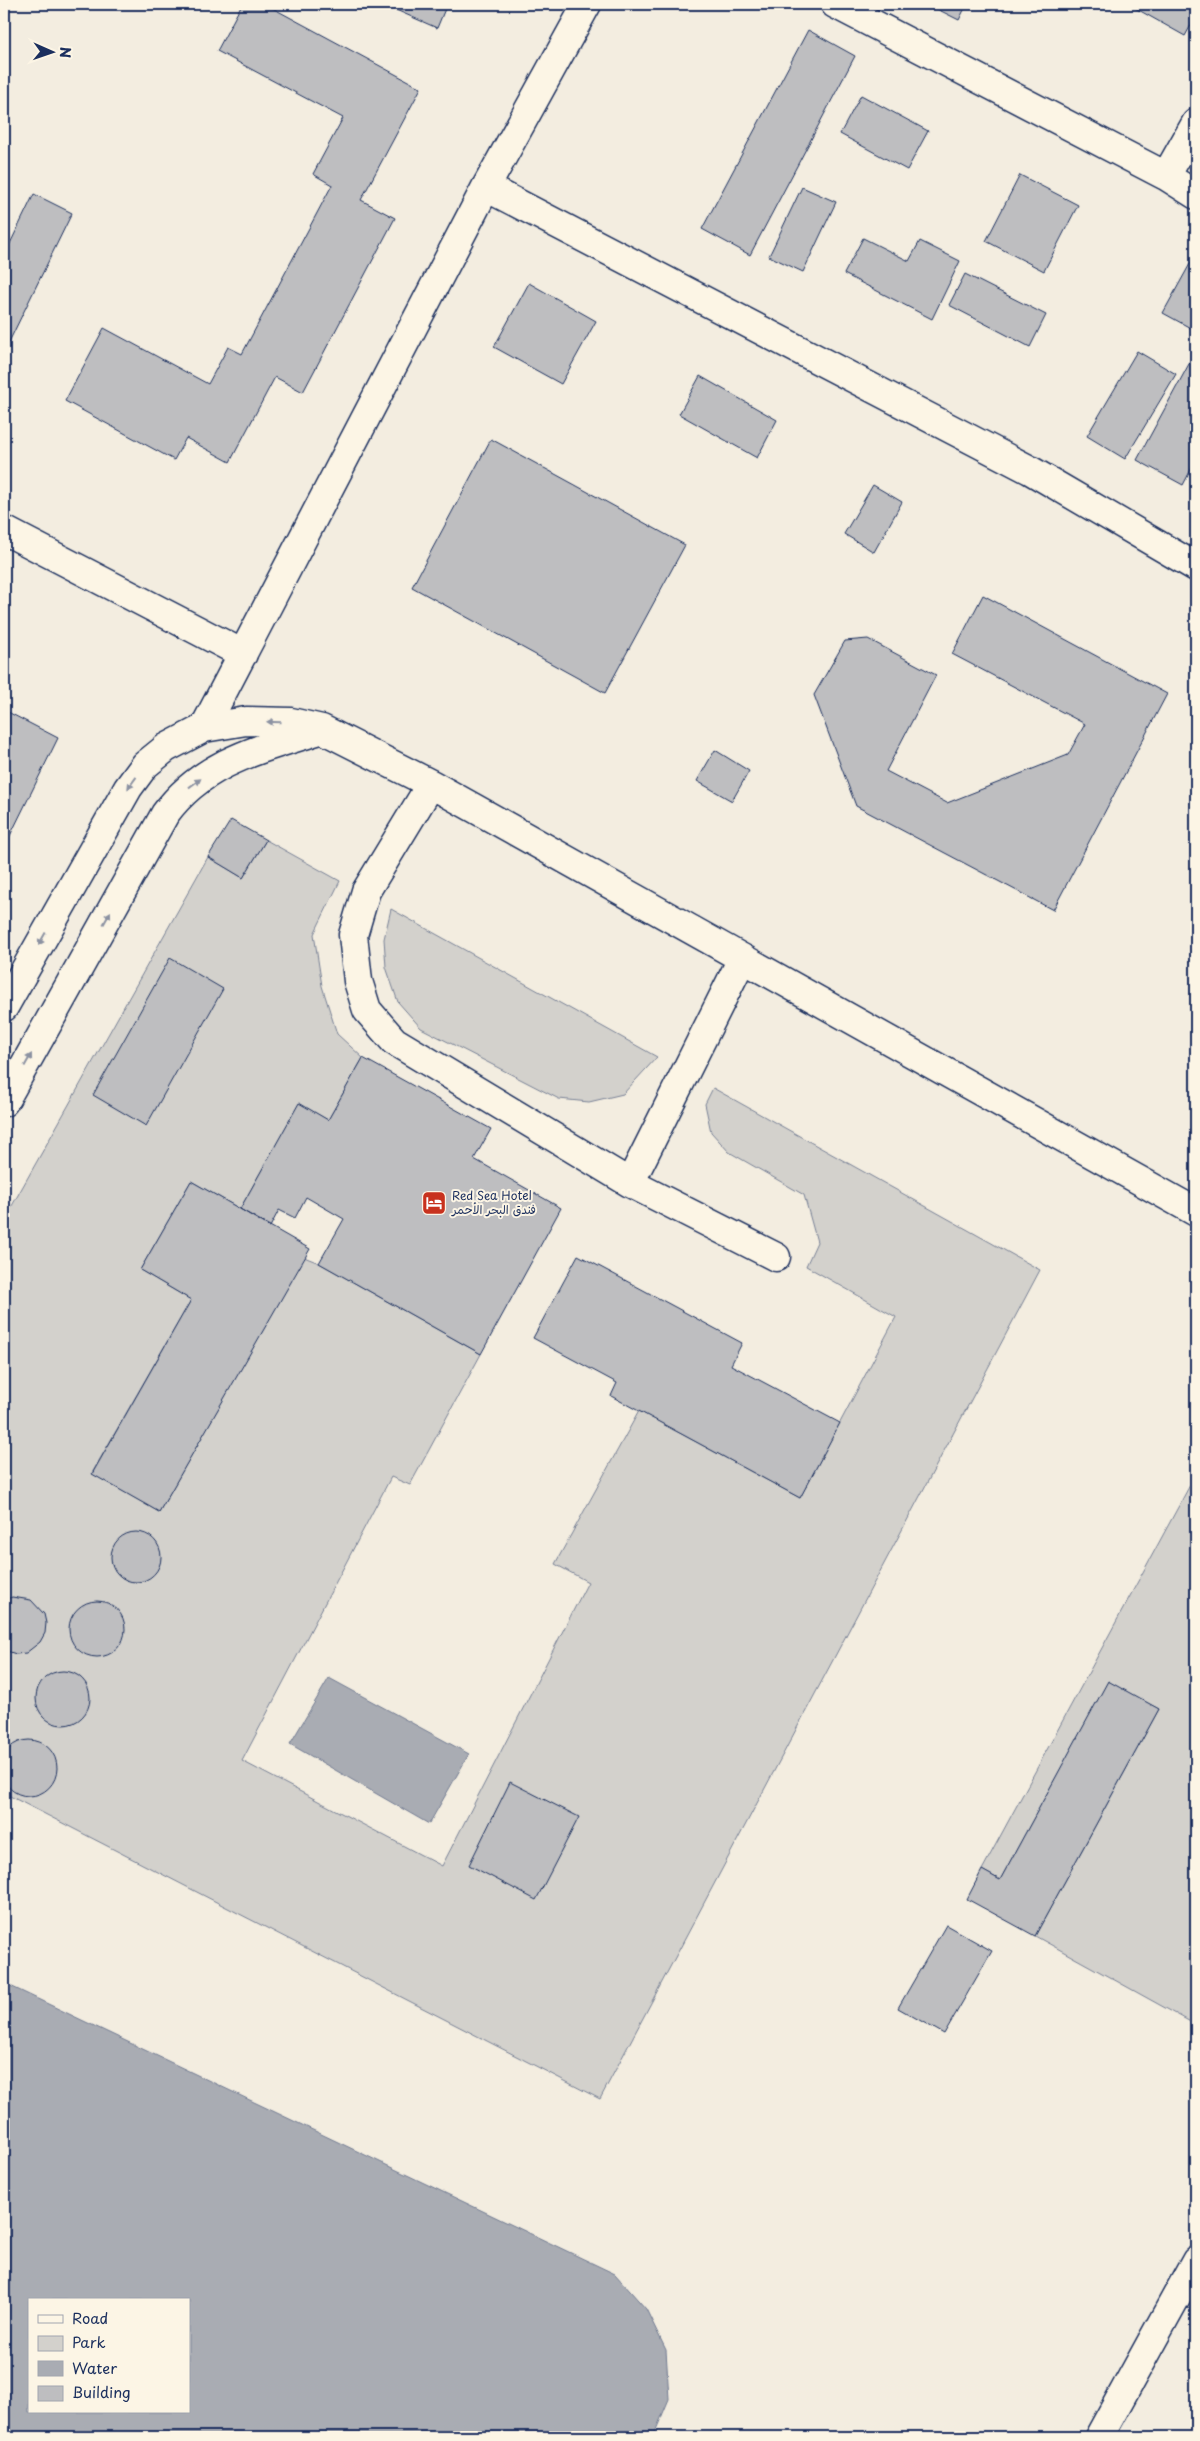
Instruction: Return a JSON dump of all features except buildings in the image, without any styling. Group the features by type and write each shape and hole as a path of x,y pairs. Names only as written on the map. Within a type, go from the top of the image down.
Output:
{"street":[{"path":"204,728 486,187 588,4"},
{"path":"835,4 1166,176 1196,195"},
{"path":"1166,176 1196,123"},
{"path":"486,187 1030,470 1196,566"},
{"path":"4,530 243,654"},
{"path":"4,1007 128,788 145,765 166,748 204,728 246,721 291,722 322,730 431,784 1196,1212"},
{"path":"4,1102 165,814 179,795 225,762 322,730"},
{"path":"431,784 366,891 363,900 354,935 358,981 367,1010 394,1041 630,1183 776,1257"},
{"path":"630,1183 742,959"},
{"path":"1099,2437 1196,2261"}],"green space":[{"path":"266,840 340,881 314,934 322,986 337,1034 363,1058 328,1120 299,1104 240,1209 191,1181 140,1270 191,1300 92,1473 159,1512 304,1257 319,1263 481,1354 410,1485 391,1477 242,1761 442,1866 588,1582 555,1564 639,1411 800,1498 896,1317 806,1266 817,1242 804,1195 729,1152 711,1132 705,1104 713,1088 1040,1270 600,2099 4,1793 4,1220 208,857 243,878"},
{"path":"391,909 657,1057 623,1094 589,1102 559,1099 421,1028 398,1002 386,967 384,939"},
{"path":"1196,1474 1196,2025 1035,1936 1159,1709 1108,1682 1000,1880 982,1870"}],"water":[{"path":"329,1678 469,1754 429,1824 290,1744"},
{"path":"4,1983 615,2274 646,2309 666,2350 669,2399 653,2437 4,2437"}],"place":[{"name":"Red Sea Hotel فندق البحر الأحمر","path":"434,1203"}]}
